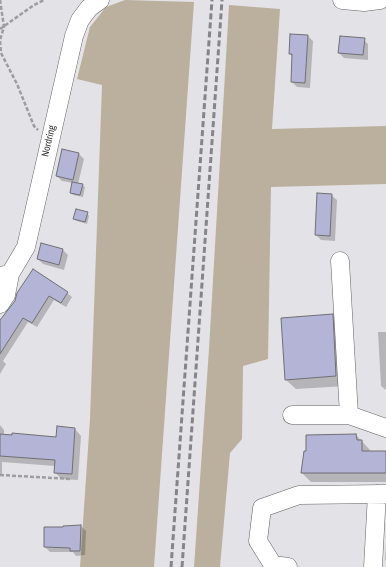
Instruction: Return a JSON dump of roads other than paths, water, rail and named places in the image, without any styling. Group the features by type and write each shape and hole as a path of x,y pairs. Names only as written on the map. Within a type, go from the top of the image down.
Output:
{"street":[{"path":"342,0 364,2 382,0 386,5"},
{"name":"Nordring","path":"0,304 6,295 5,275 26,247 74,36 80,20 94,4"},
{"path":"340,260 349,415"},
{"path":"292,415 349,415 386,428"},
{"path":"288,567 273,565 258,541 262,508 299,495 382,494 374,567"}],"railway":[{"path":"171,567 212,0"},
{"path":"182,567 222,0"}]}
